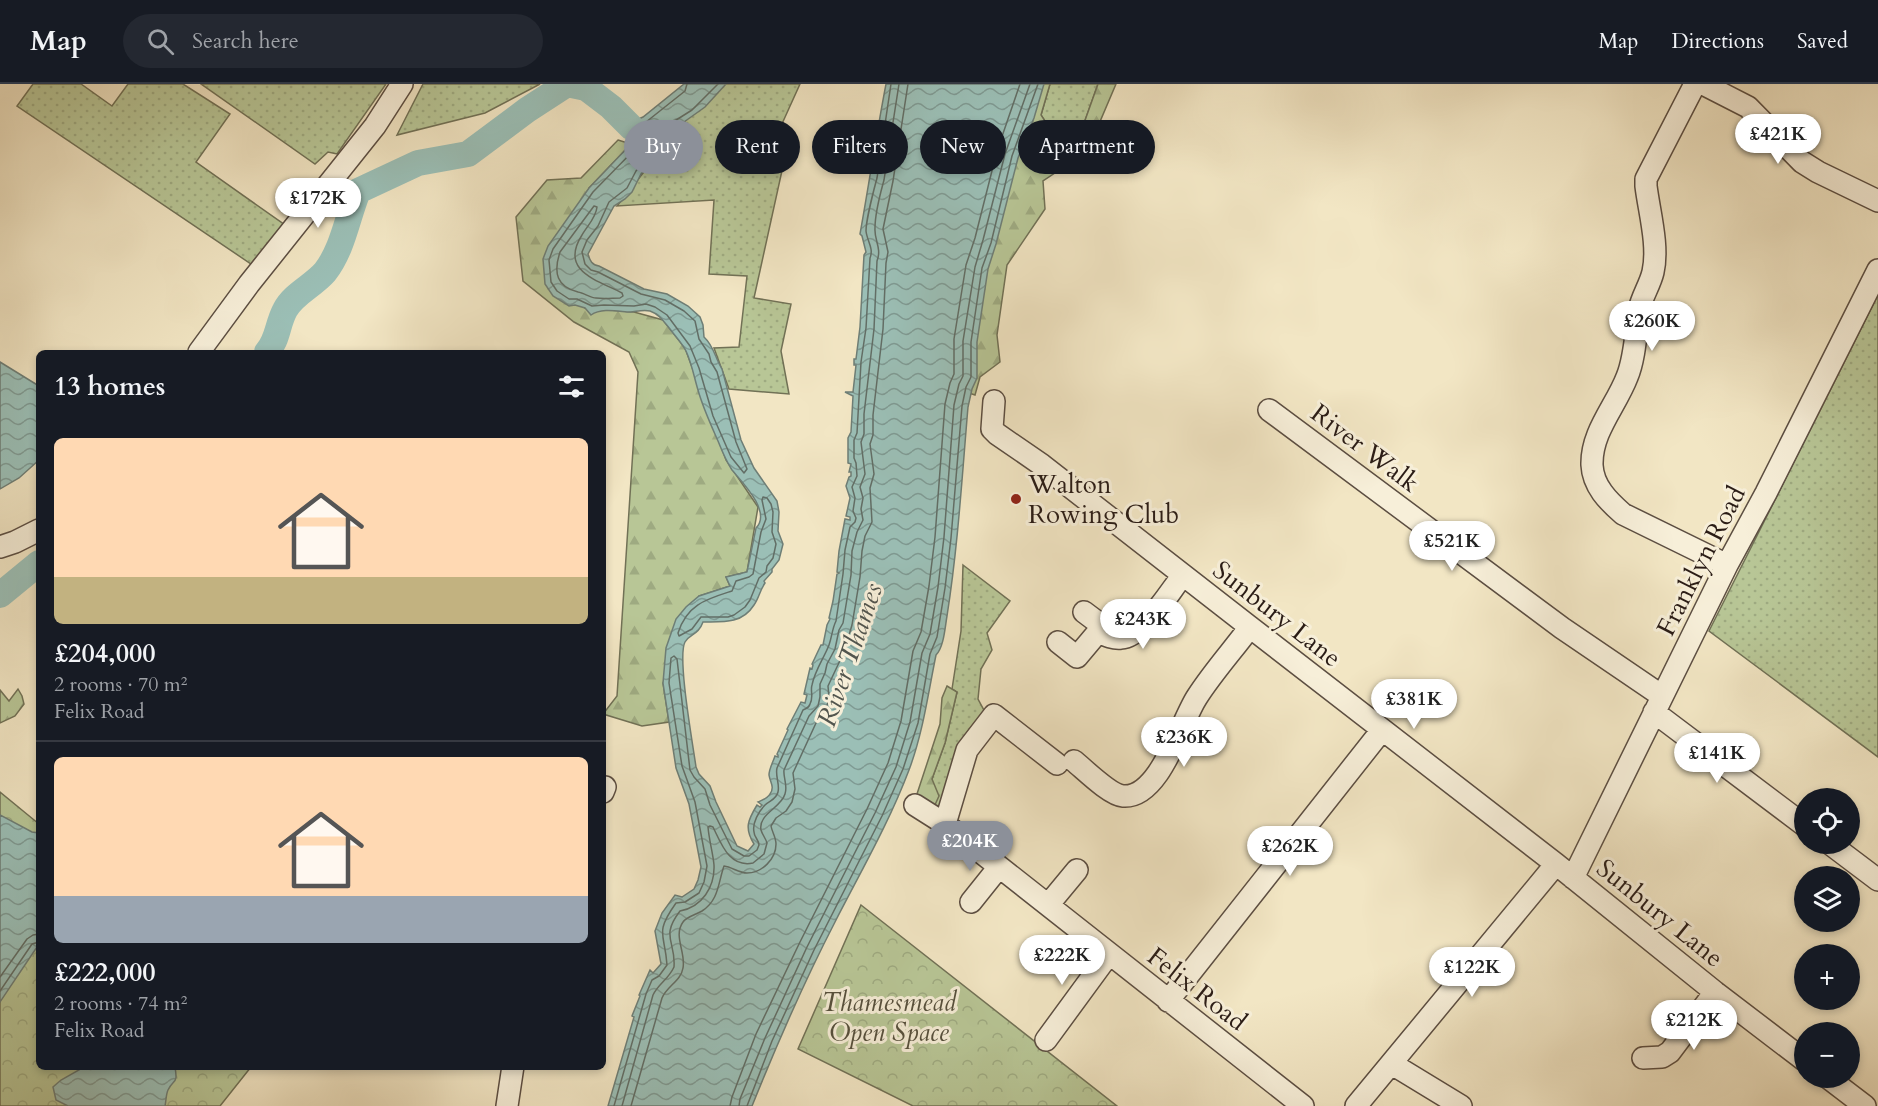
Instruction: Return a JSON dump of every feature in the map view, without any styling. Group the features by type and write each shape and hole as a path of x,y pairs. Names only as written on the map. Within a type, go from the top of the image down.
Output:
{"street":[{"path":"200,350 249,284 375,126 402,84"},
{"path":"1695,84 1646,179 1654,242 1654,271 1641,302 1628,375 1600,429 1594,447 1592,466 1597,484 1608,502 1623,514 1727,565"},
{"path":"1703,84 1748,107 1802,162 1878,201"},
{"name":"Franklyn Road","path":"1573,878 1727,565 1766,493 1878,270"},
{"name":"Sunbury Lane","path":"994,401 992,429 998,434 1042,465 1557,864 1715,992 1794,1052"},
{"name":"River Walk","path":"1269,410 1535,609 1610,662 1794,817"},
{"path":"0,547 36,534"},
{"path":"1098,632 1121,638 1134,633 1144,625 1183,575"},
{"path":"1058,642 1077,657 1098,632 1100,624 1084,612"},
{"path":"945,824 967,750 994,715 1117,795 1131,795 1139,792 1159,772 1197,697 1251,627"},
{"path":"1168,1001 1382,730"},
{"name":"Felix Road","path":"915,805 945,824 1303,1106"},
{"path":"1844,854 1878,880"},
{"path":"1356,1106 1557,864"},
{"path":"971,902 999,867"},
{"path":"1048,905 1077,870"},
{"path":"1046,1041 1109,954"},
{"path":"1643,1059 1662,1057 1670,1052 1715,992"},
{"path":"1392,1064 1461,1106"},
{"path":"507,1106 512,1070"},
{"path":"1841,1088 1865,1106"}],"green space":[{"path":"33,84 81,84 112,106 128,84 183,84 230,114 196,162 285,225 251,264 17,106"},
{"path":"201,84 386,84 337,154 328,152 315,164"},
{"path":"423,84 540,84 485,113 397,135"},
{"path":"718,84 800,84 784,120 715,120 715,174 781,174 754,298 791,304 781,351 789,394 729,389 714,348 739,347 747,276 709,274 714,200 617,206 642,174 703,174 703,120 686,120"},
{"path":"1034,84 1050,84 1041,115 1044,120 1024,120"},
{"path":"1050,84 1098,84 1085,120 1044,120 1041,115"},
{"path":"1098,84 1116,84 1101,120 1085,120"},
{"path":"618,140 624,142 624,151 589,188 585,308 634,312 663,320 685,348 726,460 758,507 747,572 726,577 730,586 699,596 663,683 669,722 642,726 606,715 606,710 617,696 638,372 629,352 574,322 523,281 516,217 547,180 581,178"},
{"path":"1018,140 1018,174 1054,174 1043,181 1045,209 1007,265 997,335 1000,362 980,377 975,395 963,391 971,305"},
{"path":"1878,295 1878,757 1709,631"},
{"path":"963,565 1010,601 987,633 992,650 981,669 978,699 986,714 961,748 938,810 934,807 932,779 945,743 957,692 952,689 961,631"},
{"path":"947,686 957,692 945,743 932,779 939,796 934,807 916,797 940,724 942,698"},
{"path":"18,689 24,704 15,716 0,723 0,690 9,701"},
{"path":"0,792 36,822 36,1070 249,1070 220,1106 0,1106"},
{"name":"Thamesmead Open Space","path":"861,905 1117,1106 913,1106 798,1049"}],"water":[{"path":"684,84 726,84 705,107 687,120 636,120"},
{"name":"River Thames","path":"886,84 1044,84 1033,120 1018,120 1018,158 988,269 977,342 977,378 968,407 957,538 945,631 941,647 936,655 918,742 901,790 812,967 752,1106 608,1106 639,995 650,970 653,973 661,964 655,931 662,913 675,895 682,897 694,889 701,867 689,804 676,768 663,683 666,648 676,619 686,607 699,596 730,586 726,577 747,572 760,514 754,498 724,456 702,403 686,351 663,321 656,314 647,310 604,311 591,315 585,308 569,306 553,296 545,284 543,259 548,246 589,188 624,151 624,174 641,174 632,192 614,206 588,254 595,265 644,289 667,294 688,306 700,317 704,337 722,369 741,440 754,468 777,501 778,531 783,544 779,560 764,581 756,602 744,616 738,619 725,622 703,622 699,630 685,642 683,651 684,682 696,767 710,786 737,846 748,851 754,844 748,829 749,820 757,805 760,807 762,805 758,802 768,797 771,791 770,768 775,756 778,757 777,754 787,729 801,702 805,703 807,695 804,694 810,668 812,669 812,664 823,645 839,573 837,572 839,551 845,519 850,520 850,517 846,516 850,498 846,486 851,476 849,472 851,464 848,463 848,438 851,432 853,396 845,392 853,392 856,365 854,365 854,359 856,359 860,327 866,252 860,234 870,174 908,174 908,120 880,120"},
{"path":"606,101 632,120 624,120 624,132 618,119 603,105"},
{"path":"0,362 36,384 36,463 19,478 0,489"},
{"path":"0,815 36,833 36,948 0,1002"},
{"path":"79,1070 175,1070 176,1076 167,1092 165,1106 68,1106 56,1100 53,1087"}],"waterway":[{"path":"268,350 289,304 320,277 331,263 358,191 418,163 468,154 527,110 567,84 586,88 624,120"},
{"path":"0,595 36,565"}],"place":[{"name":"Walton Rowing Club","path":"1016,499"}]}
